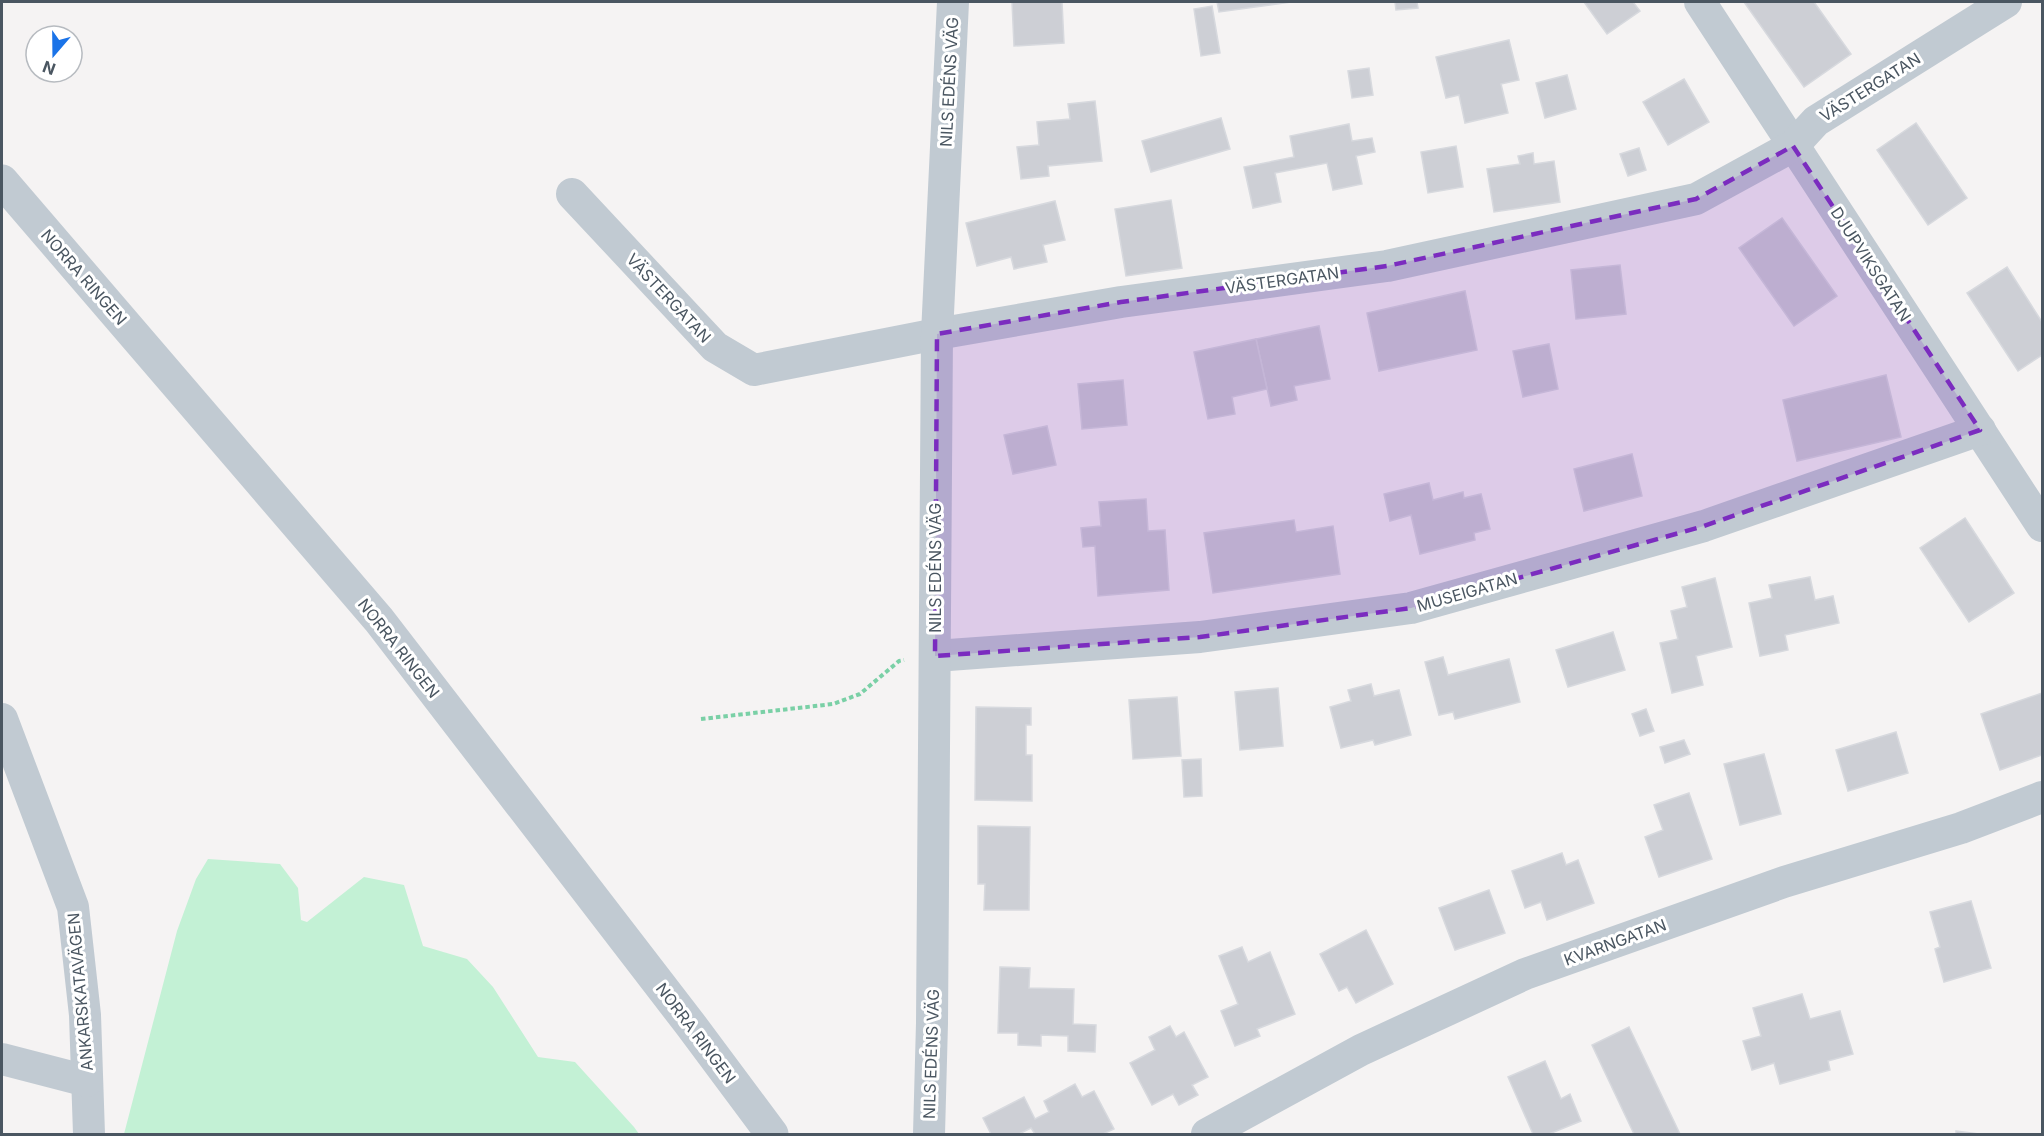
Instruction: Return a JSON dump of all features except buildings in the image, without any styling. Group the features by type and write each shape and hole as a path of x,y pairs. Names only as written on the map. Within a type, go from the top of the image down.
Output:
{"street":[{"name":"NILS EDÉNS VÄG","path":"928,1134 932,1023 937,334 953,2"},
{"name":"DJUPVIKSGATAN","path":"1700,2 2043,526"},
{"name":"VÄSTERGATAN","path":"572,194 715,347 754,370 937,334 1121,302 1387,266 1696,199 1793,146 1816,120 2006,2"},
{"name":"NORRA RINGEN","path":"2,181 379,620 772,1134"},
{"name":"MUSEIGATAN","path":"935,656 1200,637 1411,608 1704,526 1980,430"},
{"name":"ANKARSKATAVÄGEN","path":"2,719 73,907 85,1015 89,1134"},
{"name":"KVARNGATAN","path":"1207,1134 1361,1050 1525,974 1784,882 1961,828 2043,797"},
{"path":"2,1059 87,1080"}],"path":[{"path":"701,719 833,704 860,693 899,661 935,656"}],"highlighted area":[{"path":"1793,146 1980,430 1704,526 1411,608 1200,637 935,656 937,334 1121,302 1387,266 1696,199"}],"green space":[{"path":"208,859 280,864 298,888 301,920 307,922 364,877 404,885 423,946 467,959 493,987 538,1057 575,1062 639,1134 124,1134 177,931 196,879"}]}
